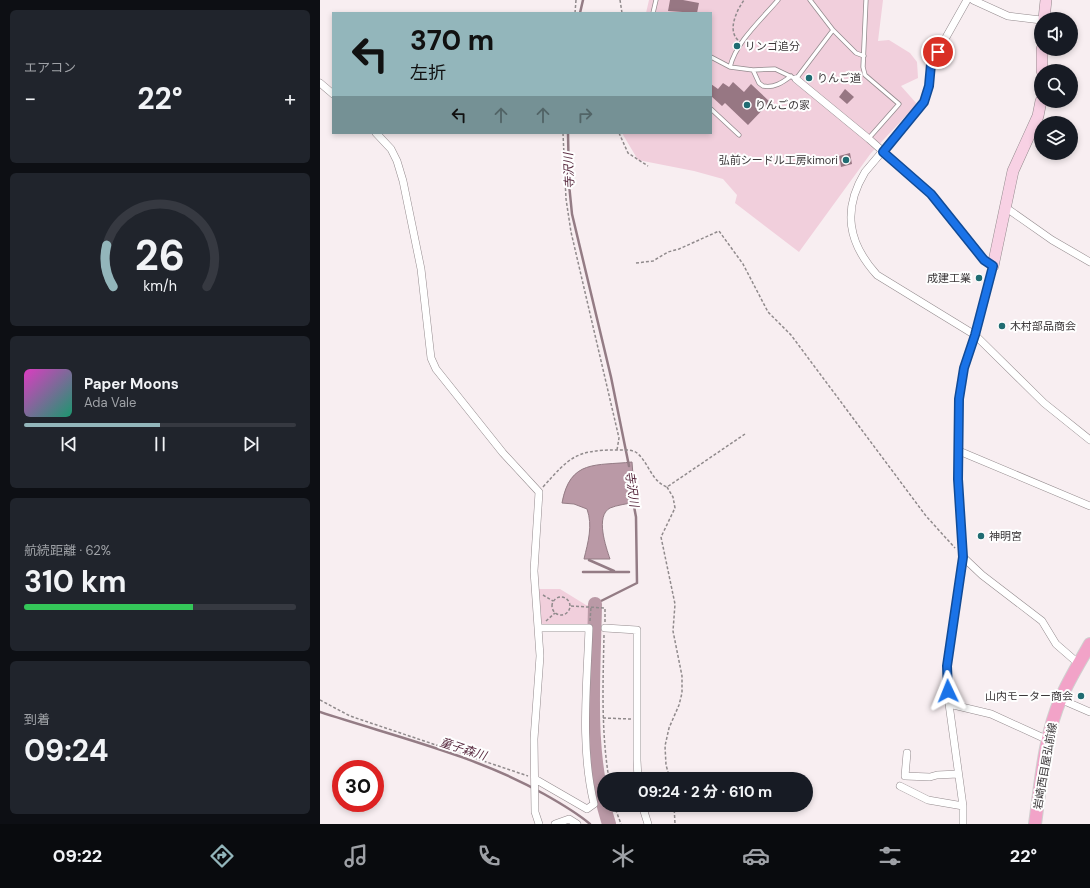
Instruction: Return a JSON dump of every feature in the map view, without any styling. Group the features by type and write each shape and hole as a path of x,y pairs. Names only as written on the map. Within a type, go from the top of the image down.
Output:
{"main road":[{"name":"岩崎西目屋弘前線","path":"1035,824 1048,740 1060,699 1090,644"}],"street":[{"path":"967,0 931,64 929,86 924,102 865,172 857,185 851,206 850,228 856,246 865,261 877,275 975,335 1044,403 1090,440"},
{"path":"973,0 1008,16 1034,18"},
{"path":"1043,12 1046,0"},
{"path":"793,77 869,139 931,194 984,260 993,266"},
{"path":"320,83 332,93"},
{"path":"963,824 963,806 949,704 947,666 963,557 958,479 959,399 964,368 975,335 993,266 1005,206 1017,159 1038,116 1040,108"},
{"path":"377,134 394,155 403,181 421,269 431,358 436,369 503,453 539,492 534,571 540,656 534,739 536,812 539,824"},
{"path":"1005,206 1052,240 1090,262"},
{"path":"959,451 1090,506"},
{"path":"963,557 982,575 1042,621 1056,644 1079,664"},
{"path":"535,781 588,809 594,804 589,785 586,731 589,628 539,628"},
{"path":"605,628 637,630 638,772"},
{"path":"1060,699 1090,712"},
{"path":"949,704 991,714 1048,740"},
{"path":"907,753 905,776 930,777 937,775 958,774"},
{"path":"900,786 928,800 963,806"},
{"path":"644,812 648,824"},
{"path":"555,824 569,819 577,824"}],"lane":[{"path":"653,12 656,0"},
{"path":"730,67 732,58 742,43 778,0"},
{"path":"810,0 833,30 856,53 864,56"},
{"path":"866,0 864,56 865,75 899,104 869,139"},
{"path":"753,70 759,83 763,86 776,85 793,77 833,30"},
{"path":"712,58 730,67 753,70 775,69 793,77"},
{"path":"712,110 739,135"}],"path":[{"path":"575,12 576,0"},
{"path":"620,0 622,12"},
{"path":"742,43 733,33 733,26 744,0"},
{"path":"563,134 566,199 571,232 619,438 617,450"},
{"path":"619,134 628,153 648,166"},
{"path":"636,264 653,261 668,252 679,250 719,231 743,264 768,312 791,335 926,516 963,557"},
{"path":"667,487 744,434"},
{"path":"539,492 566,462 580,454 594,450 633,450 638,454 649,472 660,484 667,487 673,497 675,508 661,537 675,604 673,631 682,676 682,693 679,705 669,728 665,746 668,772"},
{"path":"536,591 553,601"},
{"path":"558,597 564,597 569,600 571,606 567,614 558,615 552,608 553,601 558,597"},
{"path":"571,606 605,608 602,718 604,749 608,772"},
{"path":"589,628 591,607"},
{"path":"320,700 350,716 535,781"},
{"path":"602,718 637,720"},
{"path":"617,812 621,824"},
{"path":"674,812 675,824"}],"shaded area":[{"path":"649,0 883,0 878,41 889,40 910,53 917,62 918,78 901,86 917,104 871,153 799,252 735,203 737,195 723,179 694,171 638,160 623,134 712,134 712,12 646,12"},
{"path":"538,589 560,589 586,605 589,605 588,625 544,625 540,622"}],"water":[{"path":"632,462 635,502 610,508 603,518 603,532 610,559 584,559 590,528 589,515 587,509 574,504 562,503 566,489 571,479 578,472 586,468 596,465"}],"building":[{"path":"670,0 683,0 699,3 697,12 668,11"},
{"name":"りんごの家","path":"733,82 744,92 751,84 770,102 748,125 725,103 722,106 712,97 712,85 718,89 723,83 729,87"},
{"path":"845,89 854,97 847,104 839,97"},
{"name":"弘前シードル工房kimori","path":"850,153 852,164 841,167 839,156"}],"waterway":[{"name":"寺沢川","path":"580,12 583,0"},
{"name":"寺沢川","path":"568,134 569,184 572,214 611,377 629,466"},
{"name":"寺沢川","path":"595,604 637,583 636,517 633,501"},
{"path":"589,560 614,571"},
{"path":"583,572 629,572"},
{"name":"寺沢川","path":"595,604 593,687 594,743 597,770 609,824"},
{"name":"童子森川","path":"320,712 435,748 491,768 518,780 562,804 590,824"}],"place":[{"name":"リンゴ追分","path":"737,46"},
{"name":"りんご道","path":"809,78"},
{"name":"りんごの家","path":"747,105"},
{"name":"弘前シードル工房kimori","path":"846,160"},
{"name":"成建工業","path":"979,278"},
{"name":"木村部品商会","path":"1002,326"},
{"name":"神明宮","path":"981,536"},
{"name":"山内モーター商会","path":"1081,696"}],"route":[{"path":"938,52 931,64 929,86 924,102 883,152 931,194 984,260 993,266 975,335 964,368 959,399 958,479 963,557 962,573 947,666 948,691"}]}
